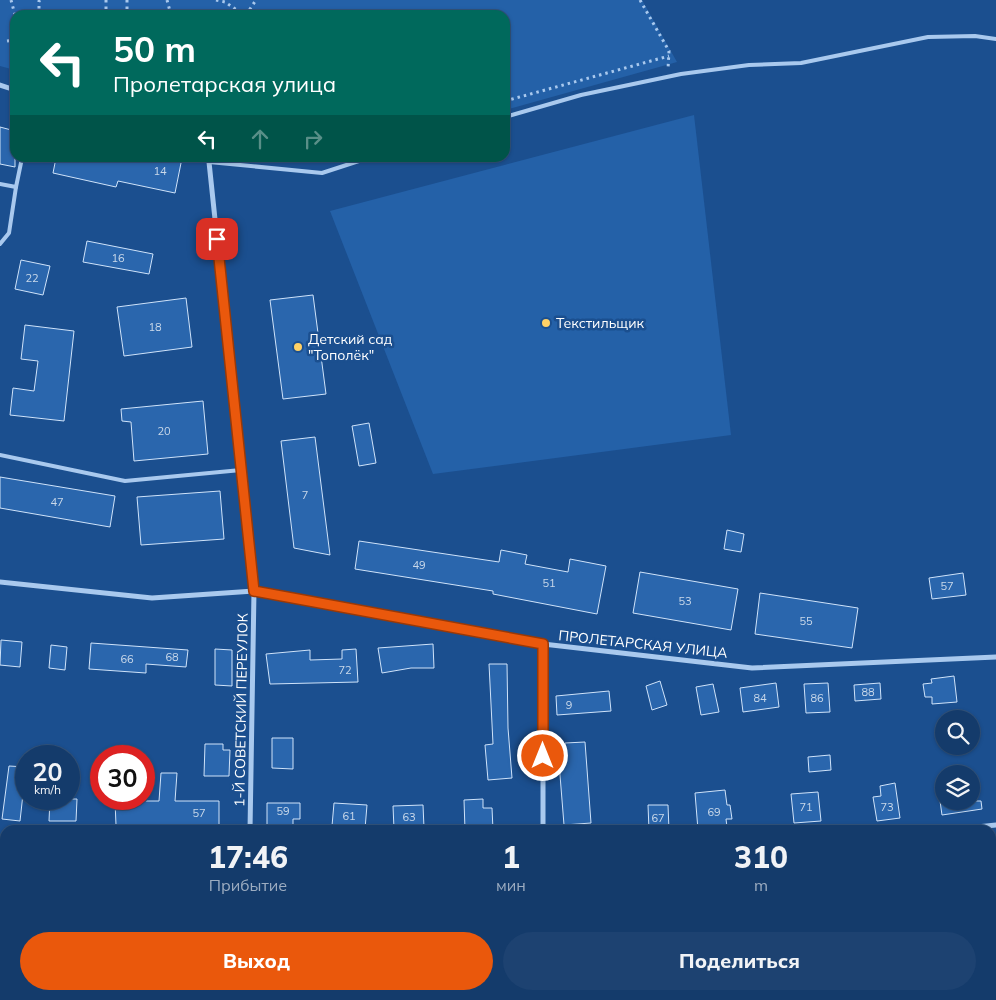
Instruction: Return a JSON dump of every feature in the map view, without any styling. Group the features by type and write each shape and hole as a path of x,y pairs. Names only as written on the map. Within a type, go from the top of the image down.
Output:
{"street":[{"name":"1-Й СОВЕТСКИЙ ПЕРЕУЛОК","path":"208,162 254,591 250,825"},
{"name":"ПРОЛЕТАРСКАЯ УЛИЦА","path":"0,582 152,598 254,591 543,644 752,668 996,657"},
{"path":"543,644 543,825"}],"lane":[{"path":"510,116 581,95 668,77 749,65 800,63 928,37 975,36 996,39"},
{"path":"0,244 9,233 21,162"},
{"path":"226,162 322,173 356,162"},
{"path":"0,184 16,187"},
{"path":"0,455 125,481 241,470"}],"path":[{"path":"216,0 225,2 237,10"},
{"path":"640,0 669,51 668,77"},
{"path":"510,100 669,56"}],"shaded area":[{"path":"0,0 642,0 677,62 510,109 510,10 10,10 10,69 0,66"},
{"name":"Текстильщик","path":"694,115 731,435 433,474 330,211"}],"building":[{"path":"0,127 10,130 10,162 15,162 15,167 0,164"},
{"path":"55,162 181,162 175,193 118,181 116,187 53,173"},
{"path":"87,241 153,254 149,274 83,262"},
{"path":"21,260 50,266 43,295 15,289"},
{"name":"Детский сад \"Тополёк\"","path":"313,295 326,394 283,399 270,300"},
{"path":"186,298 192,347 124,356 117,307"},
{"path":"25,325 74,331 64,421 10,415 13,388 34,391 38,361 21,359"},
{"path":"203,401 208,454 134,461 131,422 122,421 121,409"},
{"path":"369,423 376,463 359,466 352,426"},
{"path":"315,437 330,555 294,548 281,441"},
{"path":"0,477 115,496 110,527 0,508"},
{"path":"220,491 224,539 141,545 137,497"},
{"path":"727,530 744,534 741,552 724,549"},
{"path":"359,541 499,562 501,550 527,555 525,564 568,572 570,559 606,566 597,614 493,594 493,591 355,569"},
{"path":"640,572 738,589 731,630 633,613"},
{"path":"963,573 966,595 932,599 929,578"},
{"path":"760,593 858,608 852,648 755,634"},
{"path":"1,640 22,642 20,667 0,665"},
{"path":"91,643 188,650 186,667 146,664 146,673 89,669"},
{"path":"433,644 434,668 411,668 382,673 378,648"},
{"path":"51,645 67,647 65,670 49,668"},
{"path":"215,649 232,650 232,686 215,685"},
{"path":"356,649 358,682 270,684 266,654 310,650 310,660 342,659 342,650"},
{"path":"489,664 507,664 508,728 512,778 488,780 485,745 493,744"},
{"path":"954,676 957,702 932,704 932,697 925,697 923,684 932,683 931,679"},
{"path":"660,681 667,705 652,710 646,686"},
{"path":"776,683 779,707 743,712 740,688"},
{"path":"828,683 830,712 806,713 804,684"},
{"path":"880,683 881,699 855,701 854,685"},
{"path":"713,684 719,712 701,715 696,687"},
{"path":"609,691 611,711 557,715 556,696"},
{"path":"272,738 293,738 293,769 272,768"},
{"path":"585,742 591,823 564,825 558,750 566,749 565,743"},
{"path":"205,744 223,744 223,750 230,750 229,776 204,776"},
{"path":"830,755 831,770 809,772 808,757"},
{"path":"9,766 15,766 15,810 21,810 20,821 2,819"},
{"path":"161,773 177,773 175,801 219,801 219,825 116,825 115,810 155,810 155,801 159,801"},
{"path":"895,783 900,818 877,821 873,797 881,796 880,786"},
{"path":"725,790 727,805 730,805 732,819 726,819 727,825 698,825 695,793"},
{"path":"818,792 821,821 794,823 791,794"},
{"path":"483,799 483,808 492,808 493,825 465,825 464,800"},
{"path":"267,803 300,803 300,819 293,819 293,825 267,825"},
{"path":"334,803 367,805 365,825 332,825"},
{"path":"423,805 424,825 394,825 393,806"},
{"path":"648,805 668,805 669,825 649,825"},
{"path":"50,810 76,810 76,821 49,821"},
{"path":"941,810 975,810 942,815"}],"place":[{"name":"Текстильщик","path":"546,323"},
{"name":"Детский сад \"Тополёк\"","path":"298,347"}],"route":[{"path":"217,239 254,591 543,644 543,756"}]}
